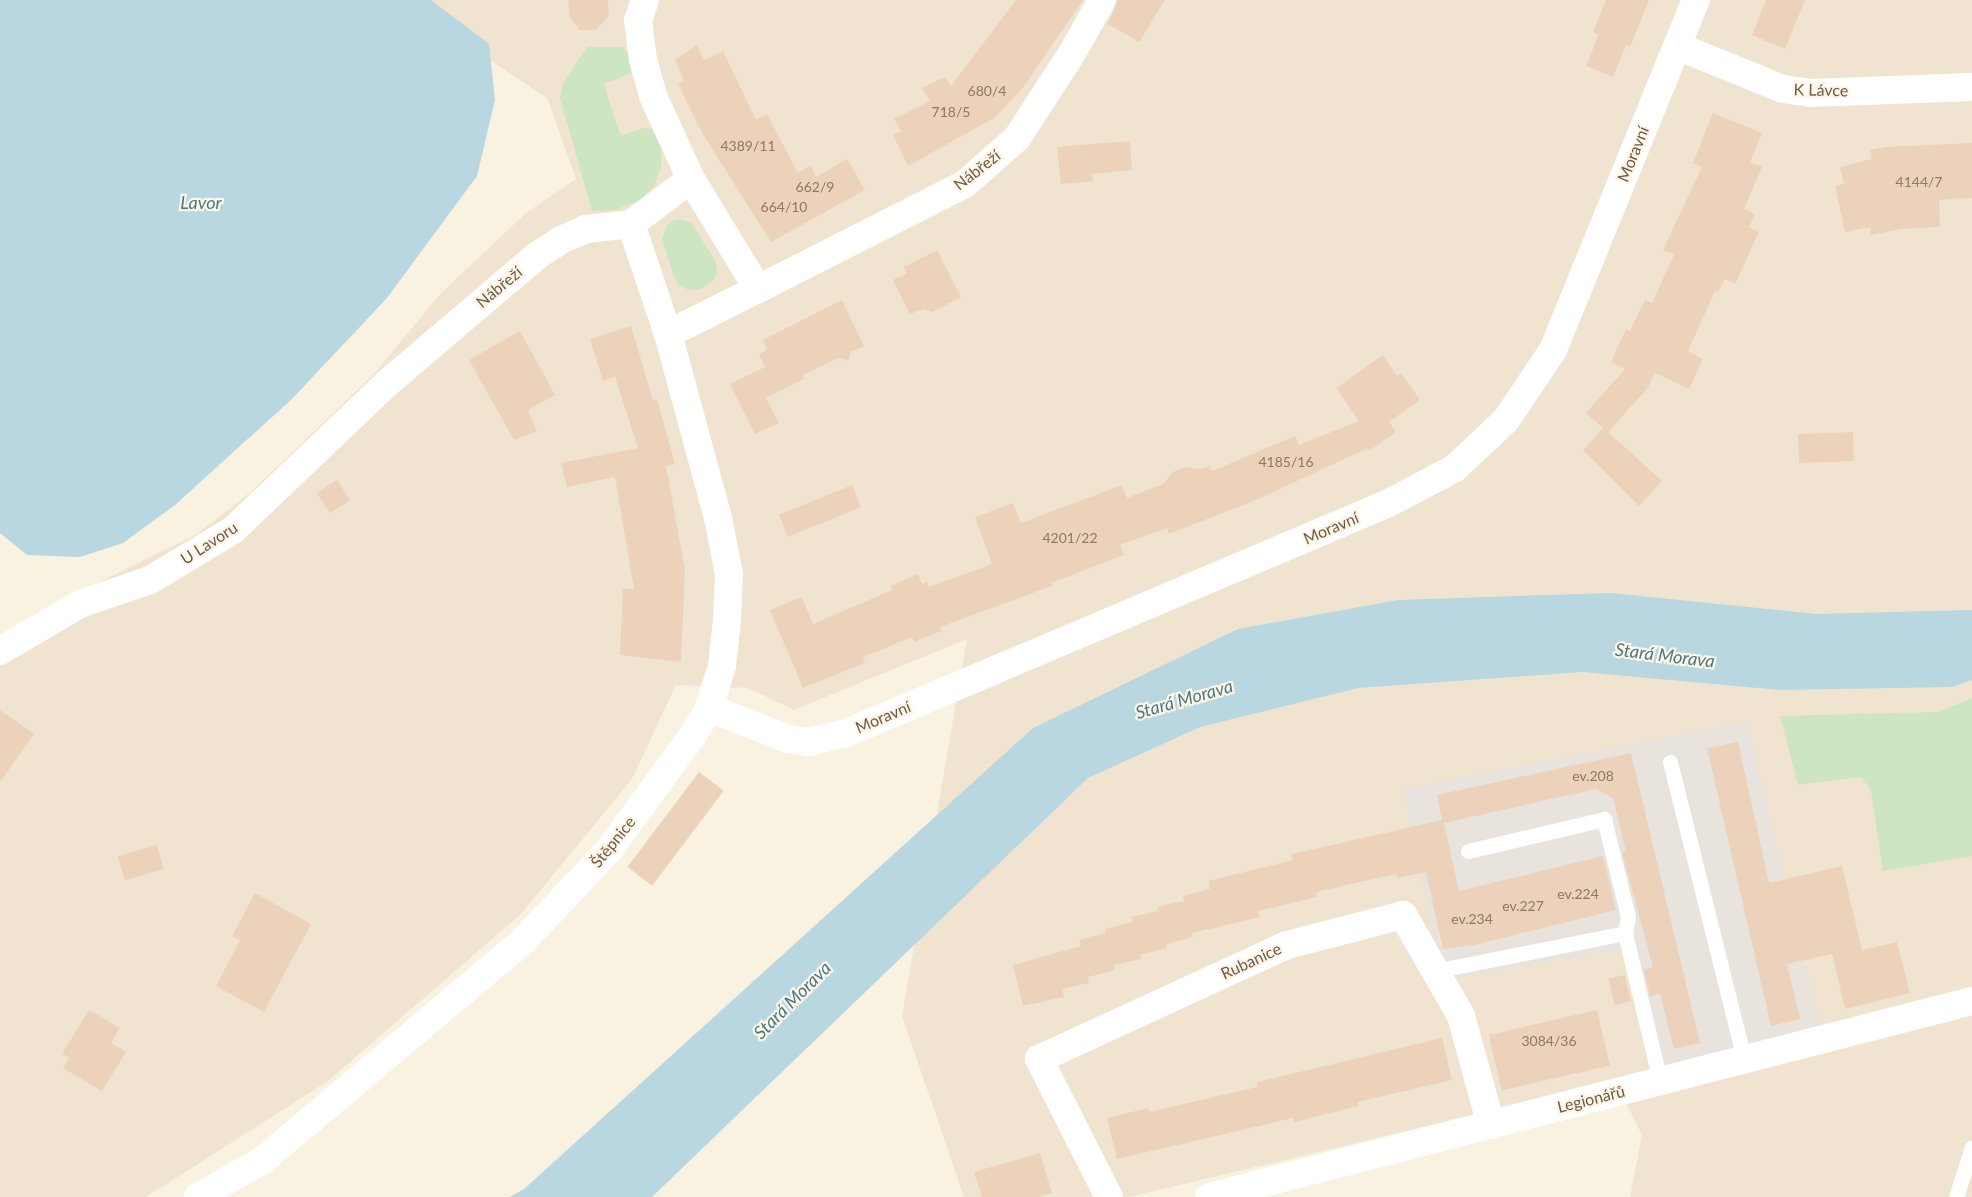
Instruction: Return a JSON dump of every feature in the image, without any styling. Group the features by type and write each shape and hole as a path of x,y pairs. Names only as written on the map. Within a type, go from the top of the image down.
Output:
{"street":[{"path":"645,0 638,20 643,60 653,96 691,179 758,289"},
{"name":"Nábřeží","path":"668,334 965,184 1017,138 1071,55 1102,0"},
{"name":"Moravní","path":"709,708 788,739 808,742 844,734 1389,503 1455,468 1506,420 1553,350 1696,0"},
{"name":"K Lávce","path":"1677,46 1783,89 1810,93 1972,87"},
{"path":"668,334 631,224 691,179"},
{"name":"Nábřeží","path":"385,385 538,255 586,229 631,224"},
{"name":"Štěpnice","path":"198,1197 263,1160 523,941 609,850 693,735 709,708 722,666 729,574 718,518 668,334"},
{"name":"U Lavoru","path":"0,651 80,604 150,580 233,530 385,385"},
{"name":"Rubanice","path":"1109,1197 1039,1059 1287,945 1403,915 1461,1016 1491,1125"},
{"name":"Legionářů","path":"1209,1197 1972,1001"}],"lane":[{"path":"1670,762 1744,1059"},
{"path":"1468,851 1604,819 1628,917 1625,933 1660,1081"},
{"path":"1435,971 1625,933"},
{"path":"1956,1197 1972,1146"}],"shaded area":[{"path":"399,0 1972,0 1972,1197 1630,1197 1642,1135 1615,1081 1130,1197 964,1197 902,1016 967,639 794,710 748,688 676,685 632,779 521,914 328,1081 146,1197 0,1197 0,637 55,604 197,534 252,491 373,375 440,294 526,213 576,179 547,98"},
{"path":"1747,721 1821,1028 1656,1067 1628,948 1452,978 1438,961 1403,789"}],"green space":[{"path":"587,47 621,47 628,53 632,70 630,74 604,84 616,123 621,135 644,128 652,129 661,147 661,167 654,186 640,200 615,210 592,211 560,98 563,83"},
{"path":"675,220 684,220 692,224 716,262 717,272 714,280 699,290 686,289 678,284 673,274 662,238 667,225"},
{"path":"1972,698 1972,856 1883,871 1871,791 1861,777 1798,785 1780,716 1939,712"}],"water":[{"name":"Lavor","path":"0,0 431,0 489,44 495,100 477,176 387,298 292,399 175,505 123,543 80,557 27,555 0,533"},
{"name":"Stará Morava","path":"1611,593 1816,614 1972,610 1972,680 1952,687 1780,690 1582,672 1358,688 1200,727 1088,778 652,1197 510,1197 524,1189 1033,728 1238,629 1398,600"}],"building":[{"path":"568,0 608,0 609,16 596,30 580,30 570,17"},
{"path":"1016,0 1083,0 1022,89 994,118 908,166 893,135 901,131 894,119 930,101 922,88 945,77 951,86"},
{"path":"1118,0 1165,0 1139,42 1108,24"},
{"path":"1606,0 1649,0 1630,47 1626,45 1613,77 1586,66 1599,34 1593,32"},
{"path":"1766,0 1805,0 1785,49 1752,35"},
{"path":"697,45 704,60 723,51 756,120 767,114 798,173 811,165 816,177 847,159 865,190 771,242 702,133 678,84 684,81 675,60"},
{"path":"1713,113 1762,133 1750,162 1762,167 1744,209 1755,214 1749,227 1759,232 1735,284 1725,279 1718,292 1715,291 1688,351 1703,359 1689,389 1655,373 1647,389 1608,432 1662,481 1639,506 1583,450 1603,428 1586,413 1625,369 1611,362 1626,329 1630,331 1645,300 1652,303 1674,255 1663,250 1702,167 1693,163"},
{"path":"1130,141 1132,170 1092,174 1093,181 1061,184 1057,147"},
{"path":"1972,143 1972,198 1939,200 1940,227 1901,229 1871,235 1870,227 1845,232 1835,186 1844,184 1840,167 1872,159 1870,150 1885,147"},
{"path":"937,250 961,297 932,312 924,309 910,314 893,280 907,273 904,267"},
{"path":"842,300 864,346 851,352 848,361 838,358 803,375 804,379 766,398 779,423 755,434 730,384 765,367 759,354 767,350 763,340"},
{"path":"631,326 653,400 657,399 675,464 666,466 685,570 681,662 620,655 623,589 634,589 615,477 567,487 561,463 638,448 615,377 603,381 590,339"},
{"path":"520,331 555,395 528,410 537,431 514,440 469,360"},
{"path":"1383,355 1397,376 1401,373 1420,400 1389,422 1396,432 1369,451 1368,448 1258,499 1169,534 1167,528 1120,545 1124,555 1051,583 1052,586 940,627 941,631 914,642 912,637 863,657 865,663 803,688 770,610 802,597 813,624 892,590 890,586 918,574 922,584 927,582 929,587 992,564 975,517 1013,503 1021,523 1122,485 1127,498 1163,484 1173,472 1184,467 1200,469 1210,466 1212,471 1295,436 1299,445 1359,421 1336,388"},
{"path":"1853,432 1854,461 1799,463 1798,434"},
{"path":"337,480 350,500 330,513 317,493"},
{"path":"852,485 861,507 788,537 779,515"},
{"path":"0,710 34,734 0,782"},
{"path":"1738,742 1769,883 1842,866 1862,950 1897,942 1910,993 1845,1009 1832,954 1787,964 1800,1019 1771,1026 1707,748"},
{"path":"1631,753 1700,1043 1674,1049 1660,994 1650,996 1644,970 1653,967 1622,852 1626,851 1613,798 1596,789 1444,823 1459,891 1603,856 1616,910 1474,945 1443,949 1426,872 1397,878 1396,874 1316,892 1317,897 1258,911 1260,917 1192,933 1193,937 1166,944 1167,948 1140,955 1141,959 1114,965 1115,970 1088,977 1089,983 1062,989 1064,997 1023,1006 1013,965 1081,946 1079,940 1106,933 1105,929 1132,922 1131,917 1158,911 1157,907 1184,901 1183,896 1210,889 1208,881 1293,860 1292,854 1442,820 1437,795"},
{"path":"699,772 724,791 652,886 627,867"},
{"path":"157,845 164,869 124,880 118,856"},
{"path":"255,893 311,924 264,1012 216,986 240,940 232,936"},
{"path":"1625,975 1631,1001 1615,1005 1608,979"},
{"path":"89,1010 120,1028 111,1043 126,1052 102,1091 63,1068 69,1058 62,1054"},
{"path":"1597,1010 1610,1066 1502,1091 1489,1035"},
{"path":"1442,1038 1452,1080 1357,1102 1358,1106 1294,1122 1293,1118 1117,1159 1107,1118 1148,1108 1149,1112 1257,1087 1257,1082"},
{"path":"1040,1153 1052,1193 1038,1197 982,1197 974,1172"}]}
